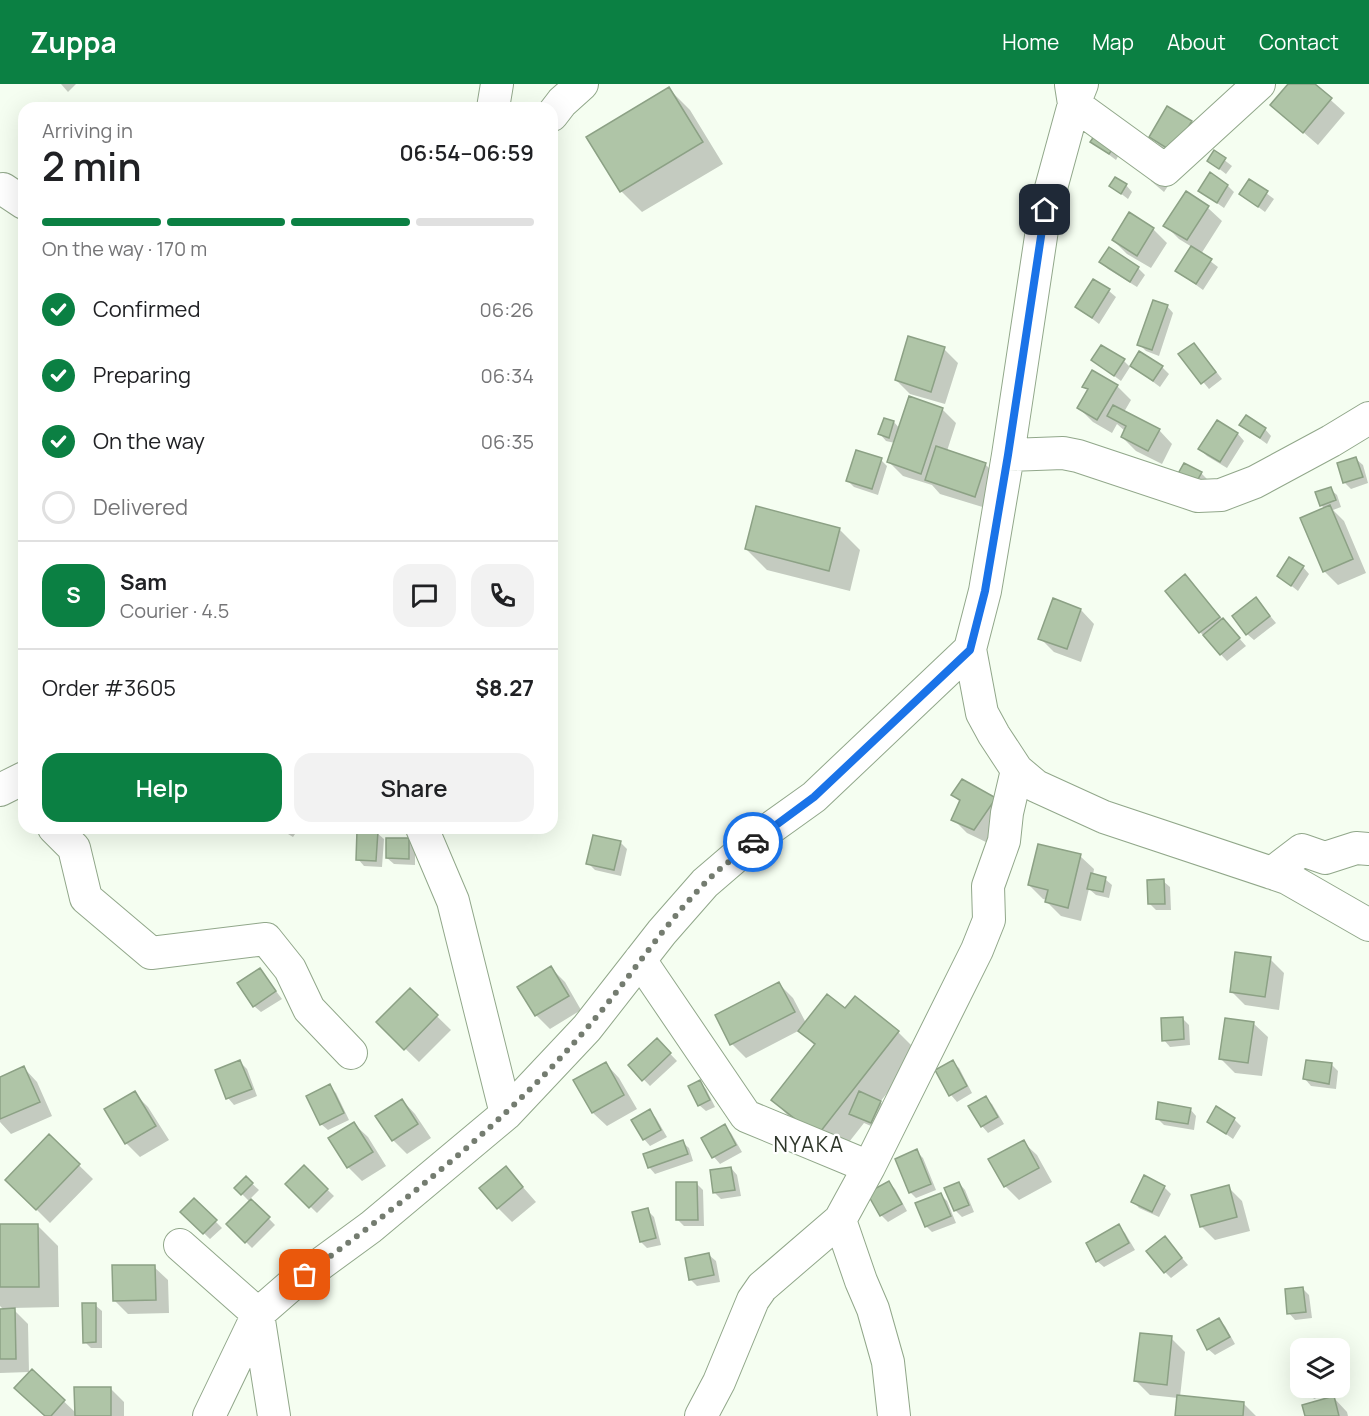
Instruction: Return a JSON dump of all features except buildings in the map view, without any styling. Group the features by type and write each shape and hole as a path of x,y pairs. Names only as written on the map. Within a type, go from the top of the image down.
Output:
{"street":[{"path":"494,102 497,84"},
{"path":"558,107 582,84"},
{"path":"1259,84 1166,170 1076,91 1045,210 985,591 970,650 982,713 1017,770 1036,786 1093,813 1287,878 1369,925"},
{"path":"1008,455 1062,453 1078,456 1198,496 1221,495 1255,482 1369,418"},
{"path":"209,1416 258,1314 289,1287 370,1227 506,1114 587,1028 640,960 705,883 761,835 814,797 970,650"},
{"path":"700,1416 719,1382 753,1300 762,1287 840,1220 869,1167 977,950 989,920 988,886 1004,841 1007,813 1017,770"},
{"path":"60,834 74,848 86,898 150,953 266,939 290,969 309,1009 351,1053"},
{"path":"425,834 453,901 506,1114"},
{"path":"1272,873 1302,850 1325,858 1356,848 1369,849"},
{"path":"640,960 746,1116 869,1167"},
{"path":"840,1220 873,1309 888,1362 894,1416"},
{"path":"180,1245 258,1314 274,1416"}],"way so far":[{"path":"305,1275 370,1227 506,1114 587,1028 662,932 705,883 753,842"}],"district":[{"name":"NYAKA","path":"809,1145"}],"route":[{"path":"753,842 814,797 970,650 985,591 1045,210"}]}
